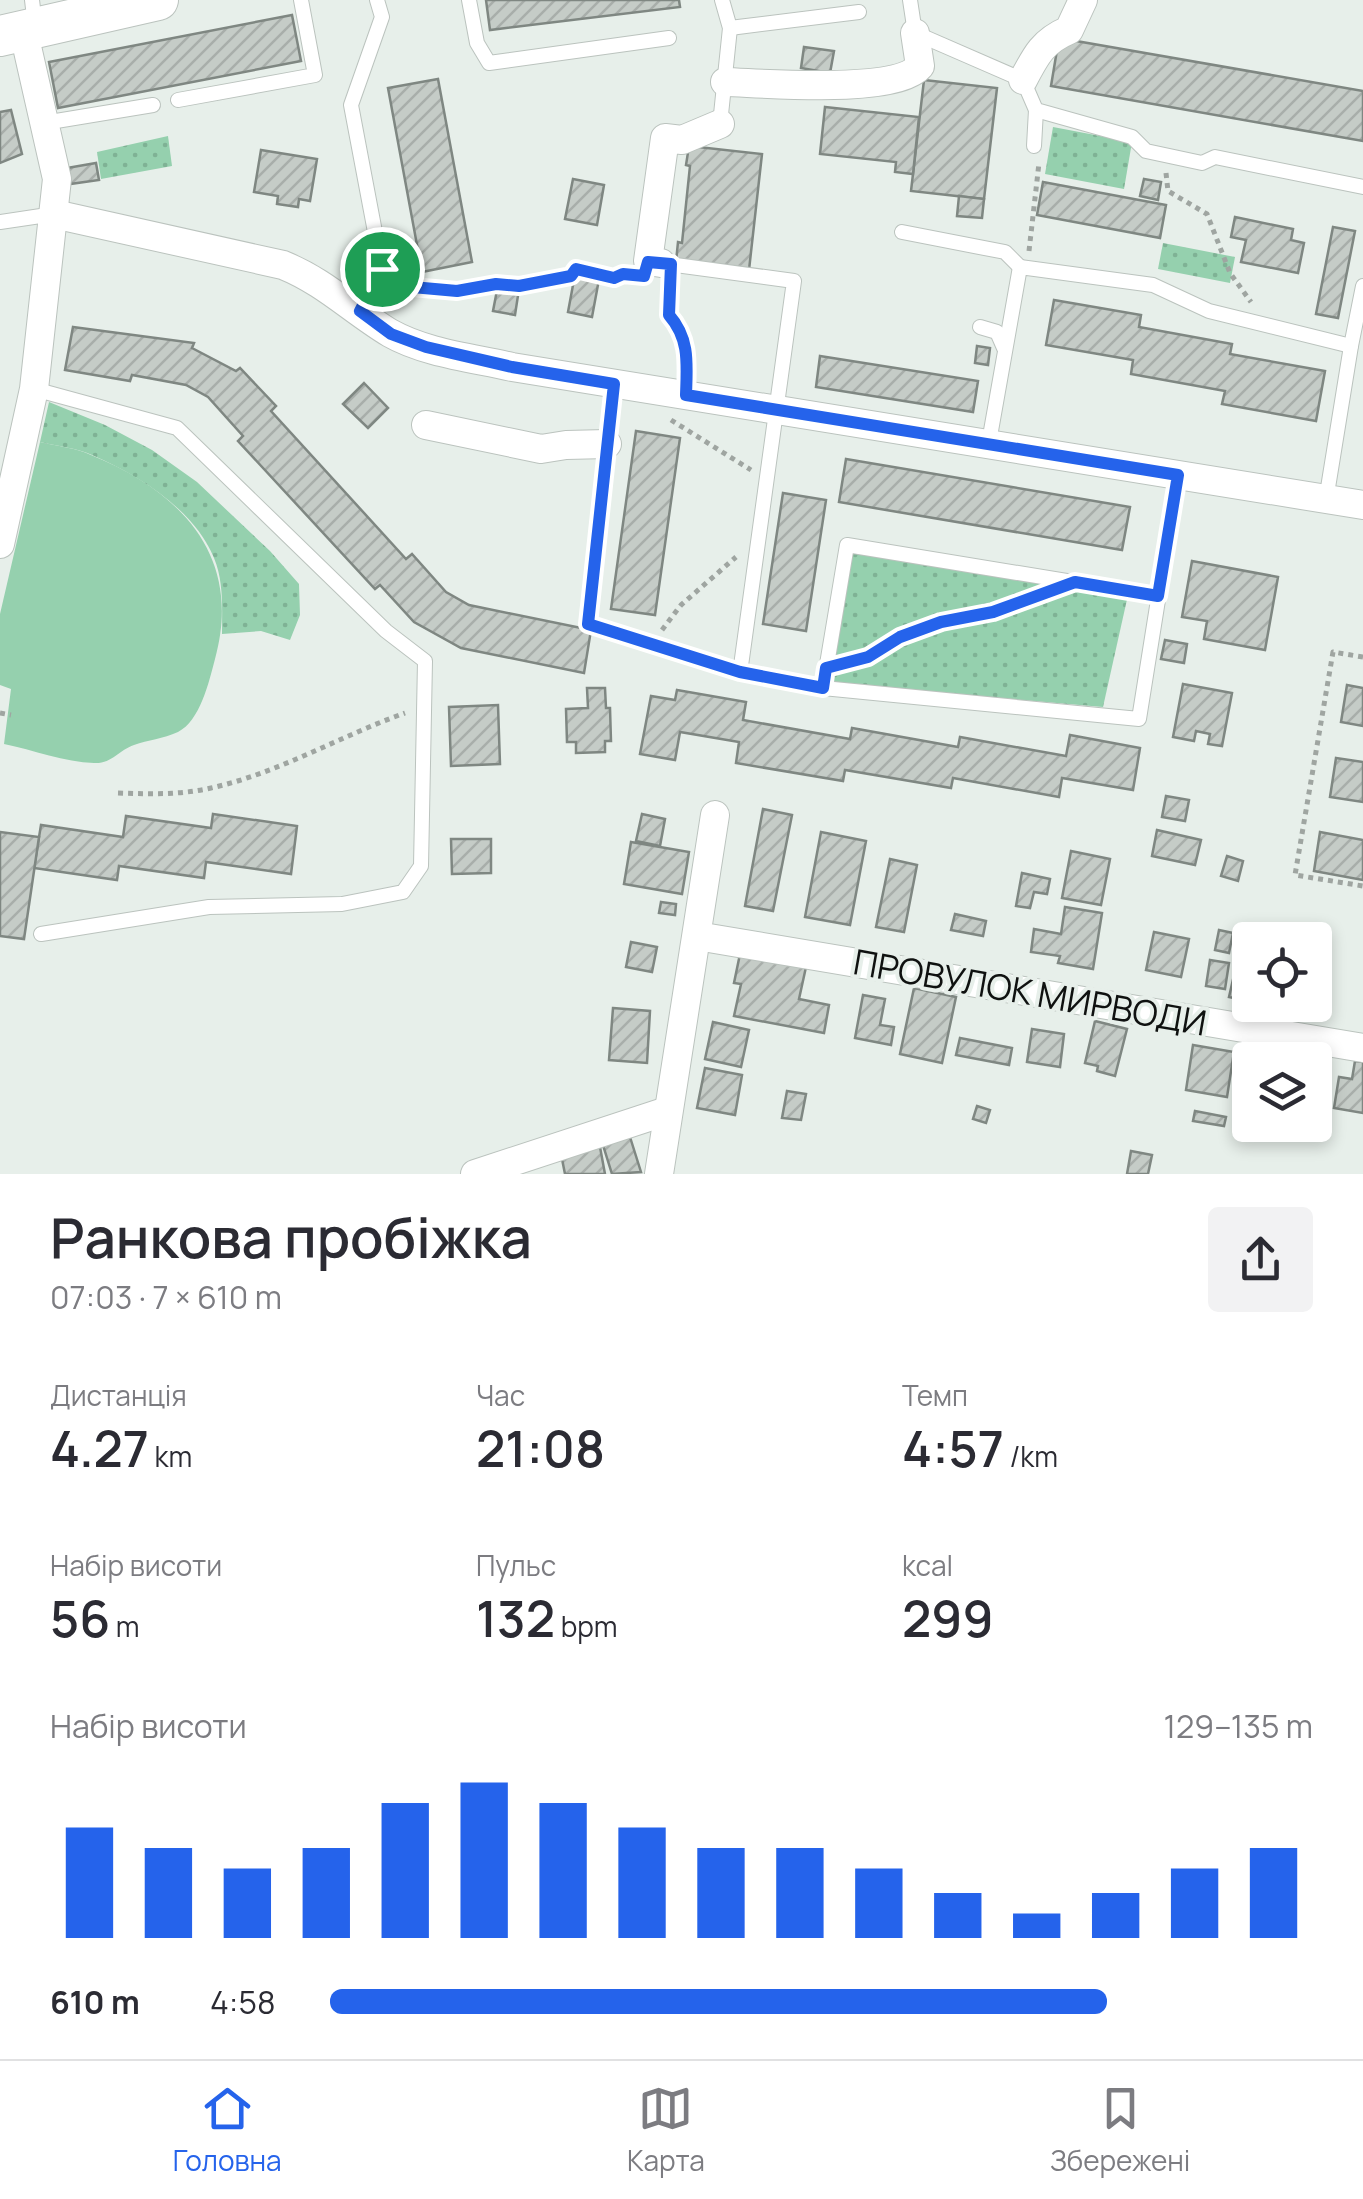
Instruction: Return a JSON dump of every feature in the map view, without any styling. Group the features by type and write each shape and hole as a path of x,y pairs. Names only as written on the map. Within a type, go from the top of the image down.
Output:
{"main road":[{"path":"23,23 112,4 158,0"}],"street":[{"path":"1024,80 1040,48 1053,36 1070,30 1084,0"},
{"path":"0,544 52,289 57,179 23,23"},
{"path":"724,82 837,85 901,78 920,66 916,33"},
{"path":"660,263 665,138 682,140 720,124"},
{"path":"54,214 283,265 314,278 391,334 426,347 512,367 1363,506"},
{"path":"360,311 382,269"},
{"path":"426,425 541,450 607,444"},
{"path":"659,1174 714,815"},
{"name":"ПРОВУЛОК МИРВОДИ","path":"697,936 1363,1048"},
{"path":"475,1174 667,1111"}],"lane":[{"path":"178,100 315,75 301,0"},
{"path":"377,0 382,17 351,105 382,269"},
{"path":"470,0 477,44 489,63 669,38"},
{"path":"720,124 730,28 722,0"},
{"path":"910,0 916,33 1024,80 1036,110 1034,146"},
{"path":"730,28 859,12"},
{"path":"44,124 153,105"},
{"path":"1036,110 1132,137 1146,151 1202,163 1215,157 1363,187"},
{"path":"0,222 54,214"},
{"path":"902,232 1005,252 1024,268 1153,285 1209,312 1351,346"},
{"path":"660,263 794,281 740,672"},
{"path":"989,442 1024,268"},
{"path":"1326,500 1363,286"},
{"path":"980,326 999,334 1005,354"},
{"path":"614,384 588,624 740,672 823,688 1139,719 1178,475"},
{"path":"34,389 177,428 386,631 425,662 421,866 403,892 342,904 209,907 41,934"},
{"path":"823,688 847,545 1158,596"}],"path":[{"path":"1024,268 1040,160 1034,146"},
{"path":"1146,151 1168,175 1168,191 1208,214 1230,273 1266,325"},
{"path":"382,269 394,265 401,286 457,291 496,284 535,284 571,276 576,269 614,278 623,274 644,276 660,263 669,315 683,331 686,395"},
{"path":"660,412 767,480"},
{"path":"652,644 681,605 759,536"},
{"path":"826,668 868,657 900,637 941,622 993,612 1075,582"},
{"path":"1363,657 1333,652 1295,875 1363,886"},
{"path":"118,793 175,794 212,788 290,762 424,706"},
{"path":"0,713 11,714"}],"green space":[{"path":"1053,127 1132,142 1124,189 1045,174"},
{"path":"168,136 172,166 101,179 97,152"},
{"path":"1163,243 1235,257 1230,283 1158,269"},
{"path":"49,402 152,450 197,482 270,551 299,584 300,615 290,640 261,631 222,634 219,576 205,540 179,509 128,473 86,453 40,442"},
{"path":"40,442 85,453 153,488 198,533 212,559 220,589 221,622 215,659 192,719 178,732 134,745 100,763 4,744 11,689 0,685 0,614"},
{"path":"851,549 1128,595 1103,707 829,683"}],"building":[{"path":"486,0 679,0 680,7 490,30"},
{"path":"292,15 301,61 58,108 49,62"},
{"path":"1059,38 1363,91 1363,141 1051,86"},
{"path":"804,47 834,51 830,73 801,68"},
{"path":"438,79 472,262 422,272 388,88"},
{"path":"924,80 997,88 984,199 911,191"},
{"path":"825,107 919,117 913,174 895,172 896,162 820,154"},
{"path":"11,110 22,154 0,163 0,112"},
{"path":"689,146 762,154 749,270 676,262 678,242 682,243"},
{"path":"261,150 317,159 310,201 299,199 298,207 277,204 278,196 254,192"},
{"path":"96,163 99,180 70,184 67,168"},
{"path":"573,179 604,185 597,225 565,219"},
{"path":"1144,179 1161,182 1158,200 1140,196"},
{"path":"1043,182 1166,205 1160,238 1037,215"},
{"path":"959,196 984,199 982,218 957,216"},
{"path":"1235,217 1293,229 1291,240 1304,243 1298,273 1241,262 1246,240 1231,237"},
{"path":"1333,227 1355,231 1338,318 1316,314"},
{"path":"576,269 600,274 592,317 568,312"},
{"path":"498,285 519,289 515,315 493,311"},
{"path":"1054,300 1141,315 1139,327 1232,344 1230,354 1325,371 1316,421 1222,404 1225,391 1131,374 1133,360 1046,345"},
{"path":"73,327 194,343 192,348 236,371 240,368 276,406 271,411 406,559 412,554 446,592 469,605 591,630 584,673 461,648 414,622 380,585 375,589 238,441 243,436 208,397 186,385 132,375 130,381 65,370"},
{"path":"977,346 990,348 988,365 975,363"},
{"path":"820,356 978,381 973,412 816,387"},
{"path":"364,383 388,408 368,428 343,404"},
{"path":"636,431 680,438 655,615 611,609"},
{"path":"846,459 1130,507 1122,550 839,502"},
{"path":"783,493 826,500 806,631 763,624"},
{"path":"1192,561 1278,577 1265,650 1204,639 1207,621 1182,617"},
{"path":"1165,640 1187,644 1184,663 1161,659"},
{"path":"1183,684 1232,693 1222,746 1208,744 1210,734 1196,731 1194,741 1173,737"},
{"path":"1347,685 1363,688 1363,726 1341,722"},
{"path":"587,688 605,688 611,741 605,741 605,752 576,753 576,742 567,742 566,709 588,708"},
{"path":"677,690 746,702 743,720 850,739 852,728 958,747 960,737 1066,756 1070,735 1140,748 1133,790 1062,778 1059,797 953,778 951,788 845,770 843,781 736,763 739,742 680,732 675,760 640,754 651,696 675,700"},
{"path":"498,705 500,764 451,766 449,707"},
{"path":"1336,758 1363,762 1363,802 1330,797"},
{"path":"1166,796 1189,800 1185,821 1162,817"},
{"path":"763,809 792,815 773,911 745,906"},
{"path":"213,814 297,826 291,874 206,862 204,878 119,866 117,880 34,868 41,825 123,837 126,816 211,828"},
{"path":"642,814 665,819 660,846 636,841"},
{"path":"1157,830 1201,840 1195,865 1152,856"},
{"path":"0,832 39,837 24,939 0,936"},
{"path":"821,832 866,841 850,925 805,917"},
{"path":"1320,832 1363,840 1363,880 1314,871"},
{"path":"451,839 491,839 491,873 452,874"},
{"path":"631,842 689,852 682,894 624,884"},
{"path":"1071,851 1110,859 1101,905 1062,898"},
{"path":"1227,856 1243,861 1238,881 1221,876"},
{"path":"890,859 917,865 904,932 876,927"},
{"path":"1022,873 1050,879 1047,894 1034,892 1030,908 1016,906"},
{"path":"661,902 676,904 675,915 659,913"},
{"path":"1065,907 1102,913 1093,969 1058,963 1060,956 1031,952 1034,929 1061,934"},
{"path":"955,914 986,921 983,936 951,930"},
{"path":"1219,930 1232,933 1229,953 1215,950"},
{"path":"1154,932 1189,939 1181,977 1146,970"},
{"path":"631,942 657,947 652,972 626,967"},
{"path":"740,954 806,967 799,999 829,1005 824,1033 734,1016 741,984 734,983"},
{"path":"1210,960 1229,963 1225,989 1206,986"},
{"path":"914,988 956,997 942,1063 900,1054"},
{"path":"863,995 885,999 880,1025 894,1027 891,1045 855,1038"},
{"path":"613,1008 650,1011 647,1063 609,1060"},
{"path":"1095,1021 1127,1029 1115,1076 1085,1063"},
{"path":"713,1022 749,1030 741,1067 705,1059"},
{"path":"1032,1029 1064,1034 1060,1067 1027,1062"},
{"path":"960,1038 1012,1048 1009,1065 956,1055"},
{"path":"1193,1045 1232,1052 1227,1097 1186,1090"},
{"path":"1355,1061 1363,1062 1363,1113 1334,1108 1339,1077 1352,1079"},
{"path":"705,1068 742,1075 735,1115 697,1108"},
{"path":"787,1091 806,1094 801,1120 782,1118"},
{"path":"977,1106 990,1110 986,1123 973,1119"},
{"path":"1195,1111 1226,1117 1224,1126 1193,1121"},
{"path":"630,1137 641,1172 612,1174 603,1145"},
{"path":"600,1147 605,1174 565,1174 560,1149"},
{"path":"1131,1151 1152,1155 1148,1174 1127,1174"}],"route":[{"path":"648,262 671,264 669,315 683,331 686,395 1178,475 1158,596 1075,582 993,612 941,622 900,637 868,657 826,668 823,688 740,672 588,624 614,384 512,367 426,347 391,334 360,311 382,269 394,265 401,286 457,291 496,284 535,284 571,276 576,269 614,278 623,274 644,276 648,262"}]}
